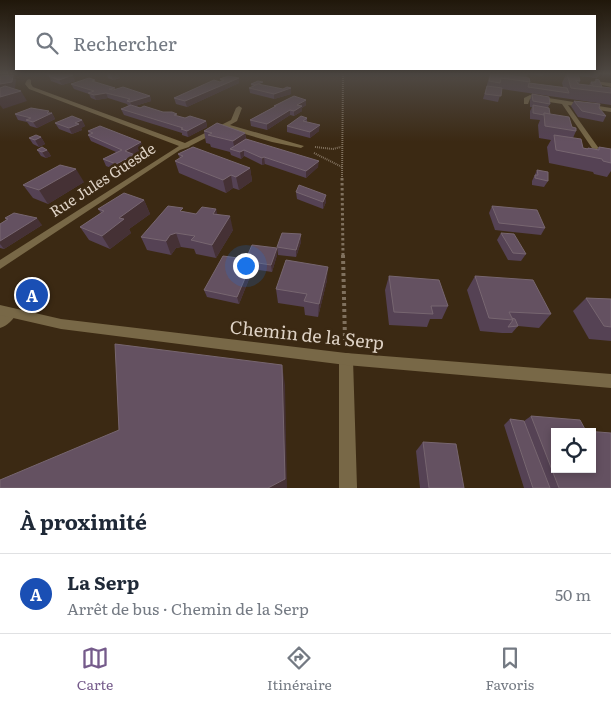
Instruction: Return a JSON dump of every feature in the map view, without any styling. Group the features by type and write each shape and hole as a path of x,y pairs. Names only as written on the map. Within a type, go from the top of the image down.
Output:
{"street":[{"path":"54,97 186,146"},
{"path":"526,103 527,98 530,97 611,110"},
{"path":"564,103 596,150"},
{"name":"Rue Jules Guesde","path":"0,265 178,149 225,126 234,120 239,108"},
{"path":"225,126 274,141 301,146"},
{"path":"0,324 5,311"},
{"name":"Chemin de la Serp","path":"5,311 61,324 346,359 611,381"},
{"path":"346,359 348,488"}],"path":[{"path":"342,97 341,147 346,359"},
{"path":"301,146 333,149 341,147"},
{"path":"301,146 342,167"}],"building":[{"path":"121,97 147,97 130,102 127,101 130,99"},
{"path":"177,97 195,97 185,101 174,98"},
{"path":"292,97 306,100 297,105 302,106 294,111 290,110 267,124 250,120 276,106 274,106"},
{"path":"532,97 548,97 550,104 533,101"},
{"path":"574,101 600,104 599,108 606,116 582,111"},
{"path":"131,105 140,108 144,106 163,112 172,112 177,114 174,115 185,118 190,116 206,121 187,131 181,129 183,128 121,109"},
{"path":"533,105 549,108 550,114 533,113"},
{"path":"31,108 52,113 33,122 26,120 31,118 15,114"},
{"path":"544,113 569,117 572,127 576,128 576,131 545,126"},
{"path":"72,116 82,120 75,123 79,124 69,128 55,123"},
{"path":"301,116 307,118 303,121 320,125 310,132 287,126"},
{"path":"217,123 245,133 233,141 208,135 212,133 204,131"},
{"path":"100,126 141,142 125,151 135,155 116,164 103,159 122,150 88,135 93,133 88,131"},
{"path":"36,135 41,137 35,140 29,138"},
{"path":"554,135 581,139 583,148 599,150 599,147 611,149 611,163 602,159 556,150"},
{"path":"246,139 319,161 306,171 264,157 262,158 244,150 240,152 230,149"},
{"path":"42,147 47,150 42,152 37,150"},
{"path":"193,147 250,168 236,177 231,175 223,180 175,161 183,156 178,154"},
{"path":"60,165 76,169 39,190 23,185"},
{"path":"537,170 548,172 548,181 535,178 535,175 538,175"},
{"path":"299,185 326,195 323,202 296,192"},
{"path":"124,193 144,200 119,218 124,219 102,236 80,227 104,211 98,209"},
{"path":"168,206 183,208 180,211 196,214 202,207 216,209 213,214 230,216 212,245 191,240 195,236 176,233 170,235 166,241 141,237"},
{"path":"492,206 537,210 545,228 499,223"},
{"path":"14,213 37,218 0,241 0,224 8,219 5,218"},
{"path":"282,233 301,234 296,250 277,247"},
{"path":"501,233 514,234 526,254 513,253"},
{"path":"252,245 277,248 271,265 252,262 237,297 204,290 223,256 246,259"},
{"path":"286,260 328,267 319,304 304,301 307,294 276,289"},
{"path":"389,276 439,280 448,306 431,306 433,314 394,312"},
{"path":"475,276 533,280 551,314 509,312 513,320 489,318"},
{"path":"586,298 611,299 611,327 604,326"},
{"path":"512,318 515,319 518,326 508,327 513,320"},
{"path":"115,344 282,365 285,479 268,488 0,488 0,480 119,430"},
{"path":"531,416 580,420 584,428 551,428 551,467"},
{"path":"510,419 524,421 550,488 533,488"},
{"path":"596,432 611,433 611,488 559,488 553,473 596,473"},
{"path":"423,442 456,444 464,488 429,488"}],"place":[{"name":"La Serp","path":"32,295"}]}
